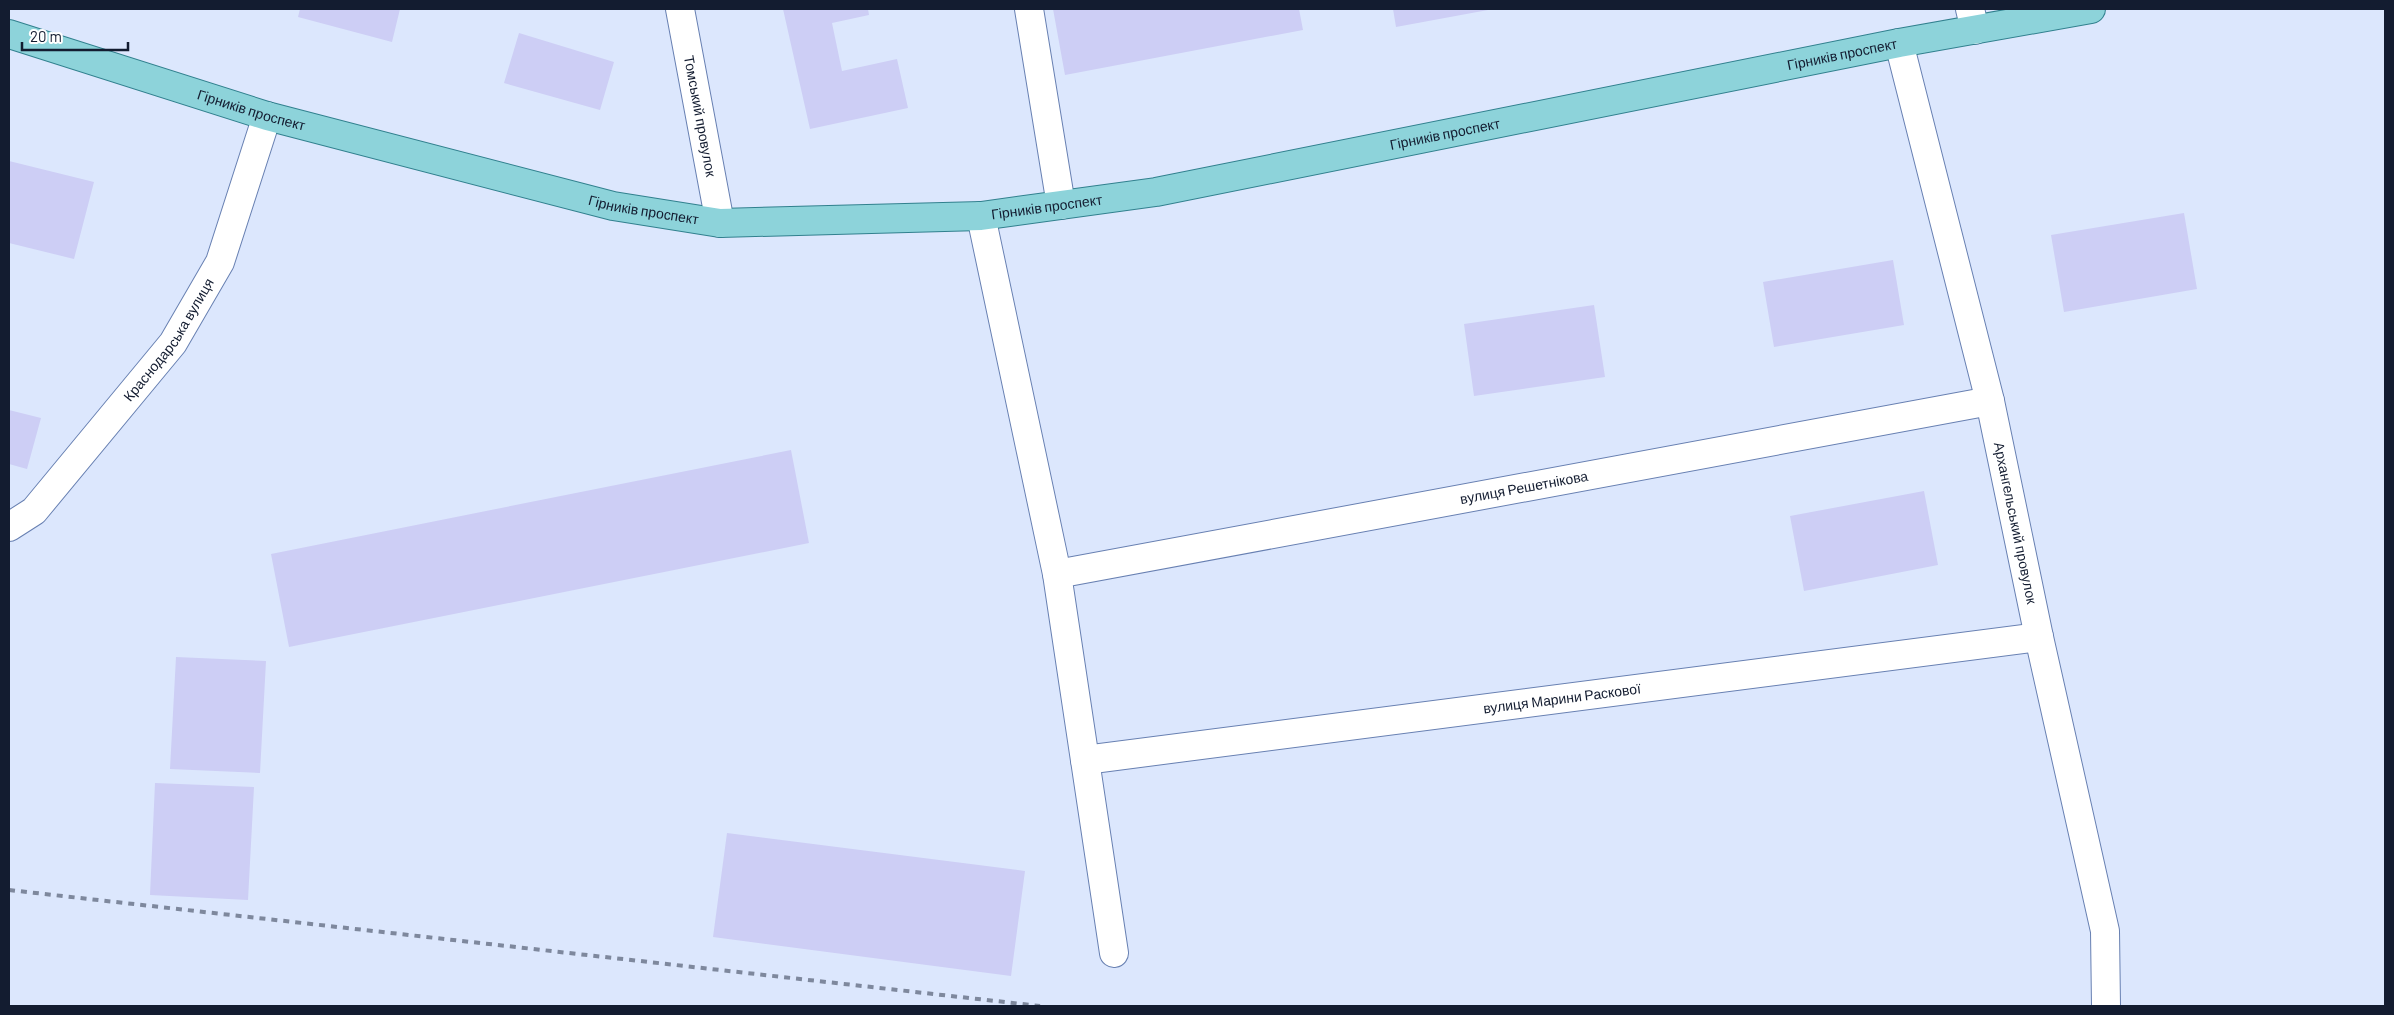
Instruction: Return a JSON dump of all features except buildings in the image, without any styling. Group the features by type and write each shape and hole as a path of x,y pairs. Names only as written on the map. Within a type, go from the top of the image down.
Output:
{"main road":[{"name":"Гірників проспект","path":"9,34 267,116 613,206 720,223 981,216 1156,192 1899,43 1972,20 2091,9"}],"street":[{"name":"Томський провулок","path":"680,9 720,223"},
{"path":"1029,9 1061,205"},
{"name":"Архангельський провулок","path":"1899,43 1990,401 2039,637 2105,931 2106,1006"},
{"name":"Краснодарська вулиця","path":"9,527 34,511 173,343 220,262 267,116"},
{"path":"981,216 1058,574 1114,953"},
{"name":"вулиця Решетнікова","path":"1058,574 1990,401"},
{"name":"вулиця Марини Раскової","path":"1086,760 2039,637"}],"railway":[{"path":"9,890 1040,1006"}]}
